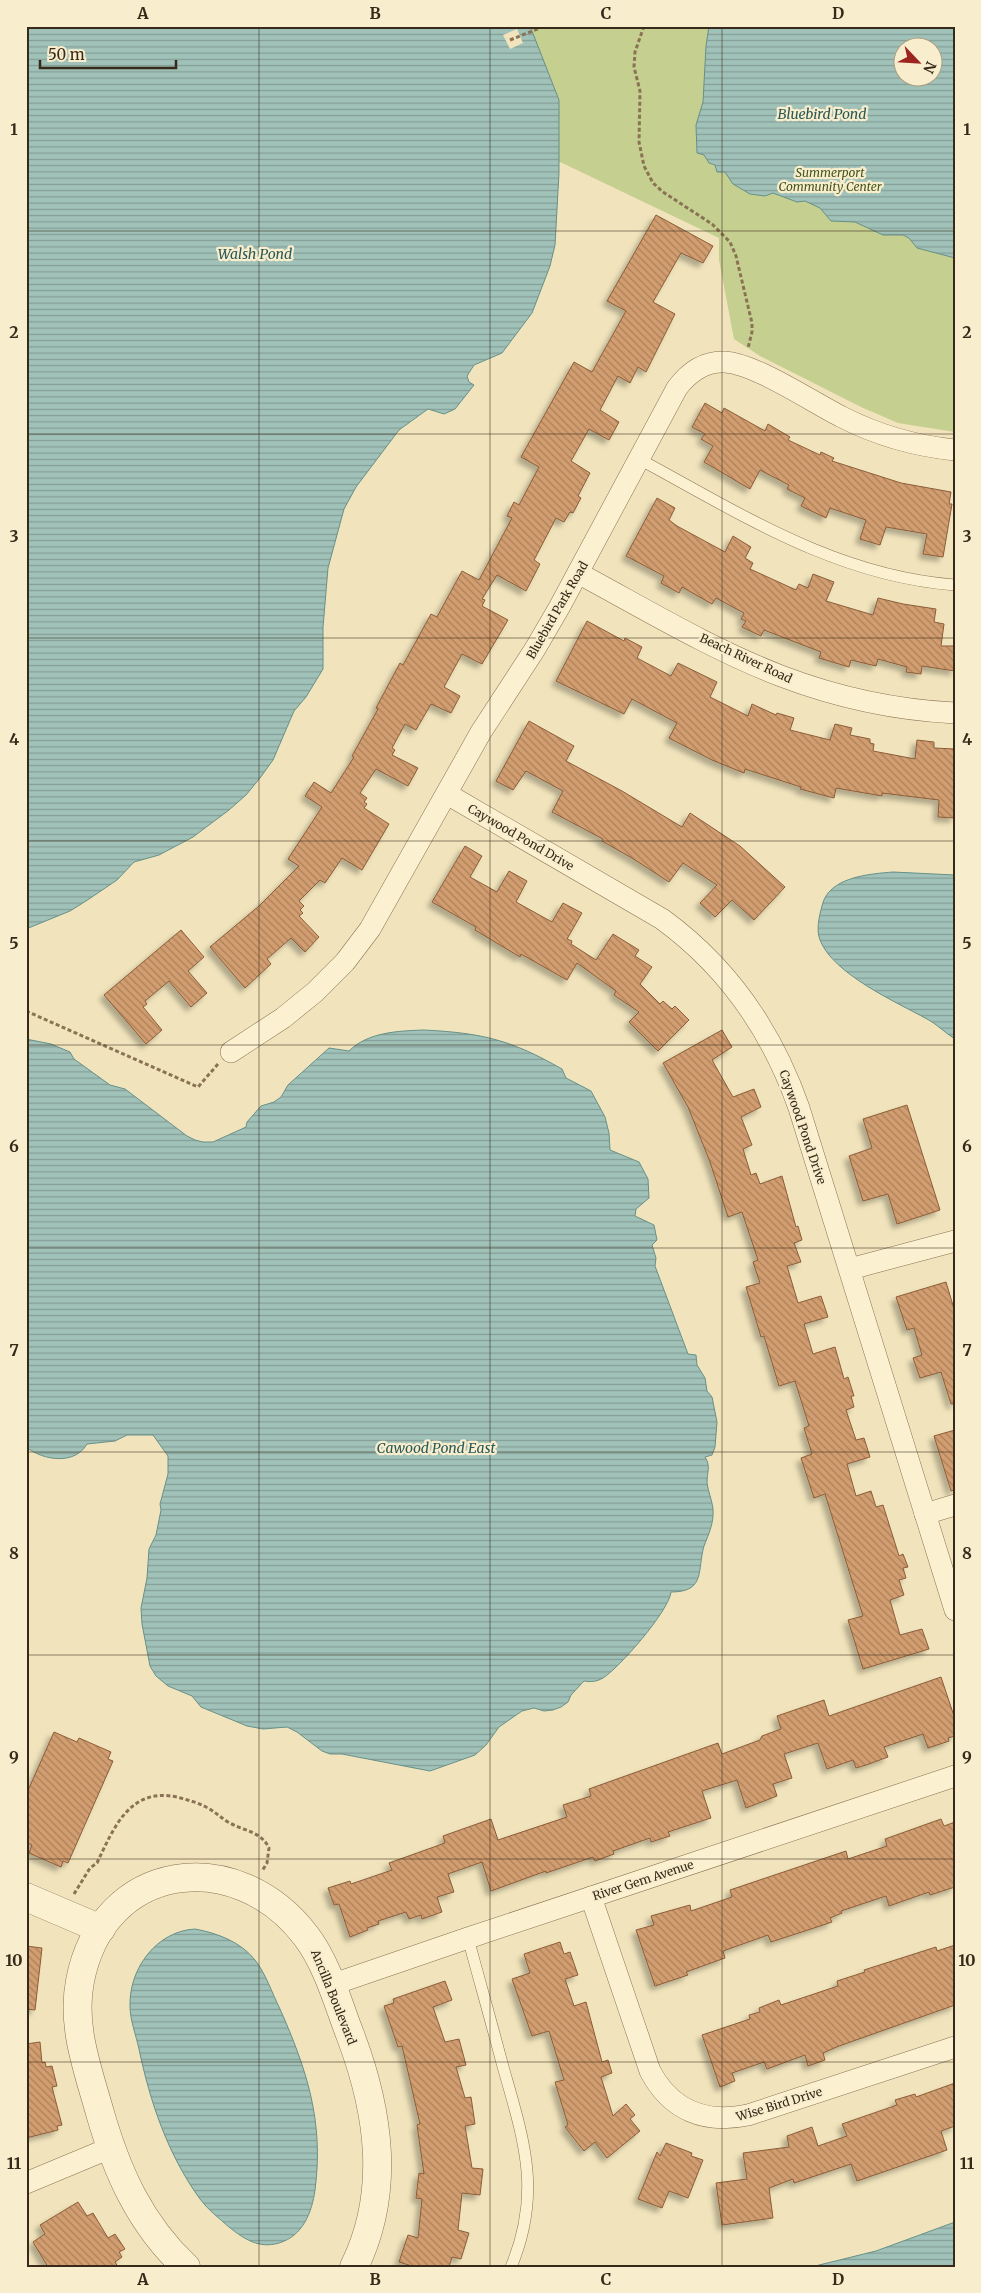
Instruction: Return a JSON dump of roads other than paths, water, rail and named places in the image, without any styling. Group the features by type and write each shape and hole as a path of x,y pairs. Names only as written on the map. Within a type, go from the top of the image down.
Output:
{"street":[{"name":"Bluebird Park Road","path":"231,1052 300,1005 330,978 358,947 381,913 481,732 535,649 677,388 690,374 698,368 714,362 742,365 841,417 874,431 925,446 955,450"},
{"name":"Beach River Road","path":"578,573 718,647 781,676 819,689 879,703 955,713"},
{"name":"Caywood Pond Drive","path":"447,794 662,919 701,950 732,984 764,1030 785,1071 799,1108 955,1610"},
{"path":"850,1269 955,1241"},
{"path":"925,1514 955,1505"},
{"name":"River Gem Avenue","path":"331,1985 955,1776"},
{"name":"Ancilla Boulevard","path":"186,2267 141,2214 125,2185 110,2148 82,2047 77,2008 80,1979 84,1966 101,1930 125,1902 156,1882 181,1877 221,1878 251,1890 273,1904 290,1918 315,1949 331,1985 368,2087 376,2140 377,2173 373,2207 365,2238 354,2267"},
{"path":"26,1897 101,1930"},
{"name":"Wise Bird Drive","path":"591,1897 650,2071 668,2097 686,2109 698,2114 722,2119 748,2115 955,2047"},
{"path":"26,2183 110,2148"}],"lane":[{"path":"639,459 775,533 816,552 881,573 955,585"},
{"path":"468,1938 521,2130 528,2166 527,2213 520,2242 511,2267"}],"water":[{"name":"Walsh Pond","path":"26,26 530,26 559,100 559,173 555,245 550,266 532,313 502,353 474,365 467,376 469,382 474,385 455,409 444,414 428,409 399,430 356,487 344,509 328,568 323,627 323,669 306,697 294,711 273,760 246,795 193,837 159,855 134,862 117,880 70,911 26,929"},
{"name":"Bluebird Pond","path":"709,26 955,26 955,258 917,248 909,238 903,235 883,235 855,222 831,221 820,208 805,201 797,202 773,193 765,196 750,194 733,184 725,172 717,172 715,165 709,163 704,155 697,153 696,125 703,102"},
{"path":"893,872 955,875 955,1039 931,1021 867,986 851,975 827,952 820,940 818,928 821,910 826,896 832,889 851,879"},
{"name":"Cawood Pond East","path":"424,1030 463,1033 511,1045 562,1069 566,1078 591,1091 605,1117 609,1133 610,1150 639,1162 648,1179 649,1198 636,1209 635,1216 654,1225 657,1240 652,1245 656,1258 655,1266 688,1354 696,1355 697,1365 705,1378 707,1391 712,1397 717,1422 715,1447 712,1455 705,1457 708,1466 707,1483 713,1519 695,1584 682,1591 671,1592 662,1612 653,1625 620,1663 603,1678 594,1681 584,1681 571,1695 568,1702 561,1707 544,1711 534,1708 522,1711 499,1727 486,1745 475,1755 430,1771 342,1754 330,1754 322,1751 297,1732 287,1727 263,1729 247,1726 201,1707 192,1696 168,1686 156,1676 150,1666 141,1608 147,1578 149,1549 156,1535 161,1510 160,1504 168,1474 168,1456 153,1435 127,1435 115,1441 87,1444 82,1451 75,1455 59,1459 41,1455 26,1447 26,1039 51,1044 70,1052 74,1059 110,1085 125,1089 187,1136 203,1142 213,1142 246,1127 247,1122 261,1106 274,1102 281,1097 288,1085 329,1048 349,1051 374,1036 394,1032"},
{"path":"195,1929 212,1933 236,1943 259,1965 290,2032 311,2097 315,2119 317,2165 315,2190 309,2215 294,2235 287,2240 272,2245 252,2242 229,2227 203,2203 189,2182 170,2146 155,2108 132,2022 130,2011 131,1992 134,1978 140,1965 157,1944 181,1931"},
{"path":"955,2222 955,2267 811,2267 876,2251"}],"park label":[{"name":"Summerport Community Center","path":"830,179"}]}
